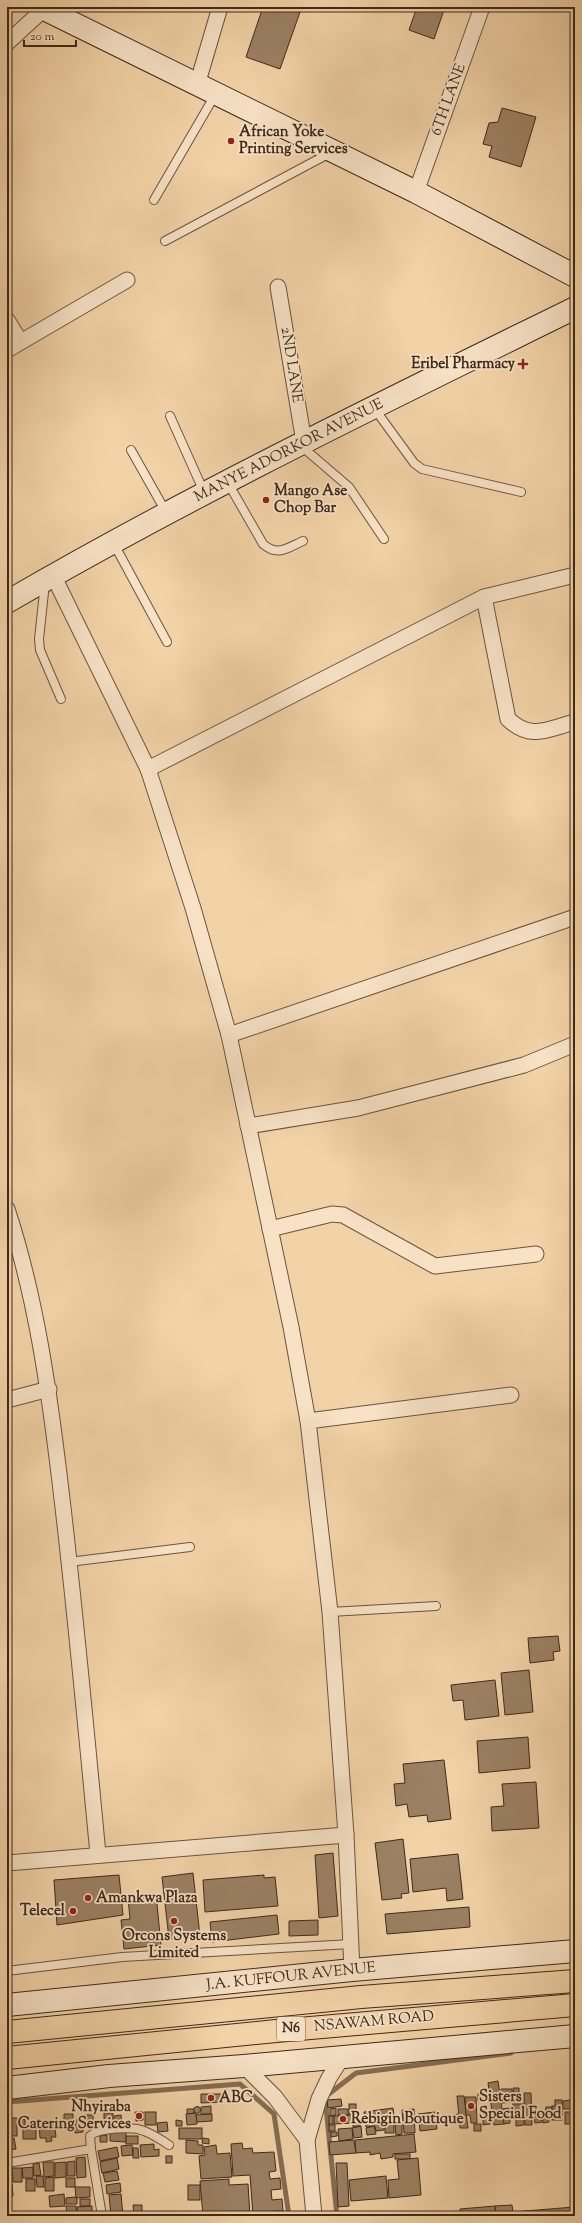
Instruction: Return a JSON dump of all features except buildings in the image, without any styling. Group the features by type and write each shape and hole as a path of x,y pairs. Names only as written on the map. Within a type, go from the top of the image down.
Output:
{"highway":[{"name":"NSAWAM ROAD","path":"7,2032 361,1997 575,1981"},
{"name":"NSAWAM ROAD","path":"7,2058 276,2030 575,2005"}],"street":[{"path":"206,89 220,7"},
{"name":"6TH LANE","path":"416,192 482,7"},
{"path":"7,42 42,8 416,192 574,273"},
{"path":"7,350 20,341 127,280"},
{"name":"2ND LANE","path":"278,287 302,443"},
{"name":"MANYE ADORKOR AVENUE","path":"7,602 113,543 302,443 575,308"},
{"path":"7,320 20,341"},
{"path":"148,769 484,597 575,575"},
{"path":"49,578 148,769 193,908 229,1035 291,1327 308,1421 330,1612 346,1835 352,1970"},
{"path":"484,597 508,719 518,729 530,733 575,722"},
{"path":"229,1035 575,917"},
{"path":"248,1126 358,1108 524,1065 575,1044"},
{"path":"7,1209 25,1272 49,1389 69,1562 98,1854"},
{"path":"270,1229 332,1214 343,1215 435,1266 536,1254"},
{"path":"7,1400 49,1389"},
{"path":"308,1421 511,1395"},
{"path":"7,1863 98,1854 346,1835"},
{"name":"J.A. KUFFOUR AVENUE","path":"7,2005 352,1970 575,1951"},
{"path":"7,2088 109,2076 244,2066 575,2036"},
{"path":"314,2216 307,2140 319,2099 329,2078 343,2056"},
{"path":"244,2066 275,2096 307,2140"}],"lane":[{"path":"154,200 206,89"},
{"path":"166,242 333,152"},
{"path":"373,408 414,463 422,469 521,492"},
{"path":"170,416 205,495"},
{"path":"302,443 349,487 384,539"},
{"path":"131,450 167,515"},
{"path":"228,482 263,544 270,550 278,552 303,541"},
{"path":"113,543 167,642"},
{"path":"49,578 39,639 40,650 61,699"},
{"path":"69,1562 190,1546"},
{"path":"330,1612 436,1606"},
{"path":"7,1971 122,1957 351,1944"},
{"path":"102,2216 90,2136 95,2131 132,2128 143,2130 169,2145"},
{"path":"7,2163 91,2149"}],"waterway":[{"path":"337,2216 325,2097 356,2073 511,2053"},
{"path":"7,2102 240,2084 274,2114 289,2216"}],"place":[{"name":"African Yoke Printing Services","path":"231,141"},
{"name":"Eribel Pharmacy","path":"523,364"},
{"name":"Mango Ase Chop Bar","path":"266,500"},
{"name":"Amankwa Plaza","path":"88,1898"},
{"name":"Telecel","path":"73,1911"},
{"name":"Orcons Systems Limited","path":"174,1921"},
{"name":"ABC","path":"211,2098"},
{"name":"Sisters Special Food","path":"471,2106"},
{"name":"Nhyiraba Catering Services","path":"139,2116"},
{"name":"Rebigin Boutique","path":"343,2119"}]}
